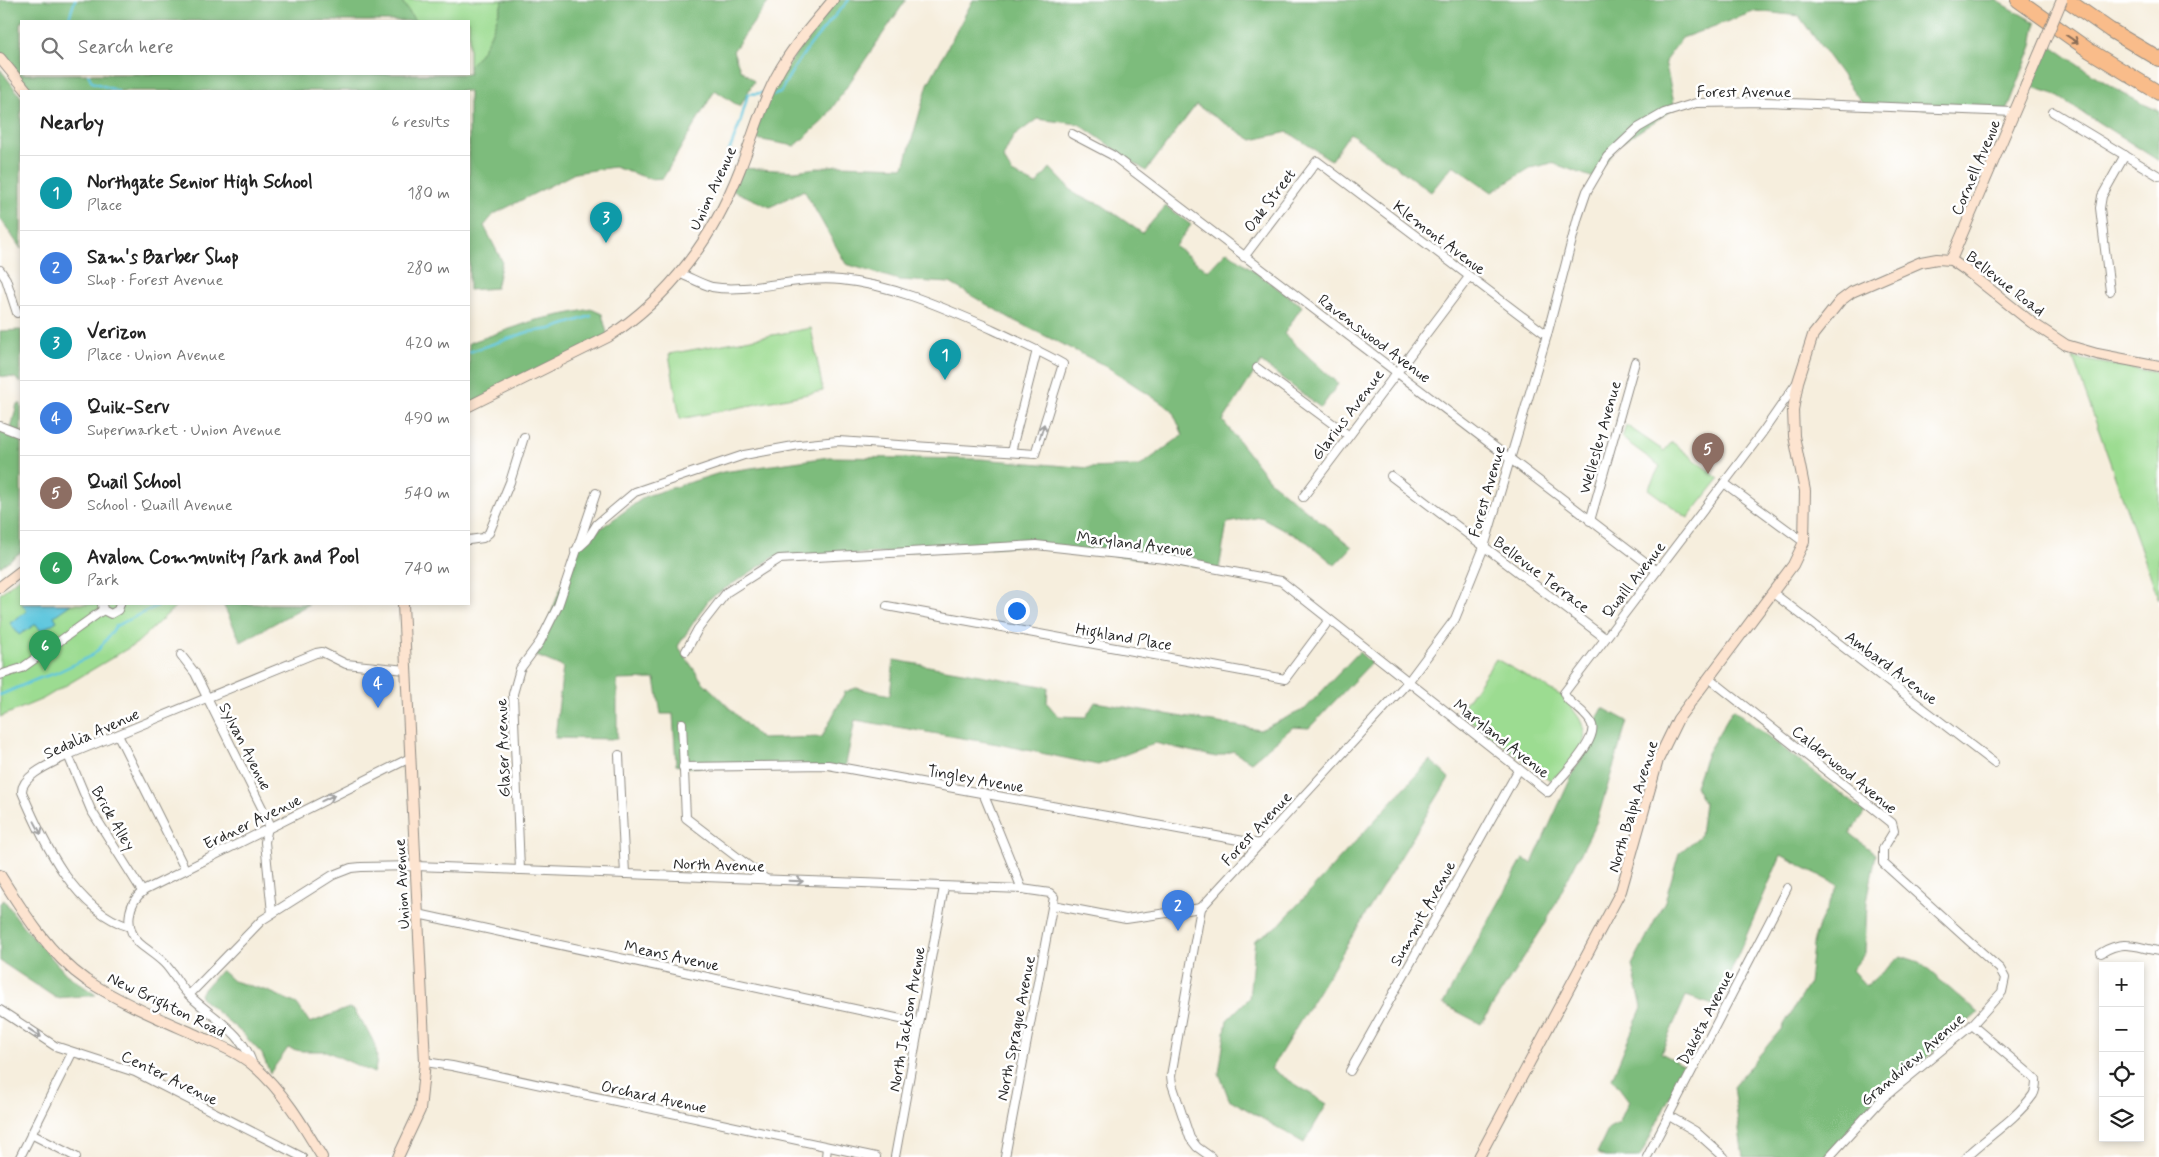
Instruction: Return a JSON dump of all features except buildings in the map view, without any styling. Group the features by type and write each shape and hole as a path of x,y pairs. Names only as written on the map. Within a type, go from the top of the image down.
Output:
{"highway":[{"path":"2018,0 2090,51 2159,93"},
{"path":"2067,0 2110,30 2159,59"}],"street":[{"name":"Union Avenue","path":"470,406 608,337 628,324 681,274 703,243 726,202 741,168 768,94 786,60 833,0"},
{"name":"Cornell Avenue","path":"1951,260 2062,0"},
{"path":"0,58 26,90"},
{"name":"Forest Avenue","path":"1201,908 1408,682 1455,618 1484,548 1547,335 1578,217 1591,185 1607,157 1618,145 1638,128 1664,113 1696,103 1736,102 2014,112"},
{"path":"2053,112 2159,176"},
{"name":"Ravenswood Avenue","path":"1072,134 1112,155 1590,521 1657,570"},
{"path":"2110,291 2100,208 2102,196 2125,154"},
{"name":"Klemont Avenue","path":"1317,161 1547,335"},
{"name":"Oak Street","path":"1244,256 1317,161"},
{"name":"Bellevue Road","path":"1798,382 1813,335 1840,301 1852,292 1921,262 1937,259 1951,260 1968,271 2031,322 2066,345 2097,354 2159,366"},
{"path":"0,270 6,279 17,313"},
{"path":"575,551 587,540 597,524 635,492 744,455 799,445 838,441 1035,454 1063,364 1037,350 932,303 884,287 839,279 805,279 731,288 712,287 681,274"},
{"name":"Glarius Avenue","path":"1303,497 1469,277"},
{"path":"1011,452 1037,350"},
{"name":"Wellesley Avenue","path":"1590,521 1635,362"},
{"path":"1257,368 1348,436"},
{"name":"Quaill Avenue","path":"1548,792 1568,772 1586,746 1592,731 1592,725 1586,715 1564,693 1724,483 1798,382"},
{"name":"North Balph Avenue","path":"1479,1157 1621,891 1658,760 1678,718 1794,566 1804,542 1805,491 1794,436 1793,410 1798,382"},
{"path":"0,426 20,434"},
{"path":"470,540 483,538 489,533 510,482 524,437"},
{"name":"Bellevue Terrace","path":"1391,476 1605,638"},
{"path":"1724,483 1804,542"},
{"name":"Glaser Avenue","path":"520,870 513,694 520,669 540,642 558,606 596,493"},
{"name":"Maryland Avenue","path":"686,651 698,629 727,592 757,571 779,559 1036,545 1165,559 1281,580 1548,792"},
{"path":"0,587 20,572"},
{"name":"Ambard Avenue","path":"1773,593 1994,763"},
{"path":"0,675 22,668 103,607 108,614 114,614 120,605"},
{"name":"Union Avenue","path":"400,1156 420,1110 425,1062 403,605"},
{"name":"Highland Place","path":"887,606 1285,679 1329,620"},
{"name":"Sedalia Avenue","path":"130,927 113,922 80,896 37,826 22,792 22,787 26,780 68,755 322,652 346,664 406,670"},
{"name":"Sylvan Avenue","path":"181,655 195,673 269,822 266,842 272,913"},
{"name":"Calderwood Avenue","path":"1709,678 1892,823 1894,830 1883,849 1883,863 2000,969 2004,978"},
{"path":"682,723 686,818 767,880"},
{"path":"118,735 185,869"},
{"name":"Brick Alley","path":"68,755 91,810 142,892"},
{"path":"619,755 624,874"},
{"name":"Erdner Avenue","path":"142,892 268,827 410,758"},
{"name":"Tingley Avenue","path":"684,767 828,765 1260,844"},
{"name":"Summit Avenue","path":"1350,1071 1519,769"},
{"path":"983,793 1022,890"},
{"name":"North Avenue","path":"189,995 250,931 272,913 334,875 351,868 415,866 1022,890 1050,892 1054,898 1053,905"},
{"name":"New Brighton Road","path":"0,875 43,938 85,979 110,994 209,1041 253,1066 281,1095 300,1120 322,1157"},
{"name":"North Jackson Avenue","path":"896,1157 944,886"},
{"name":"Dakota Avenue","path":"1647,1157 1787,888"},
{"path":"142,892 131,908 130,927 139,943 164,963 189,995 236,1034 250,1052 253,1066"},
{"path":"1053,905 1126,919 1201,908 1171,1076 1190,1138 1197,1147 1211,1157"},
{"name":"North Sprague Avenue","path":"1005,1157 1053,905"},
{"name":"Means Avenue","path":"418,914 920,1023"},
{"path":"2101,953 2114,945 2127,945 2159,951"},
{"name":"Grandview Avenue","path":"1829,1157 1883,1098 1972,1025 2002,992 2004,978"},
{"name":"Center Avenue","path":"0,1010 56,1046 72,1053 135,1072 302,1157"},
{"path":"1966,1157 2033,1095 2036,1086 2036,1080 1972,1025"},
{"path":"20,1157 72,1053"},
{"name":"Orchard Avenue","path":"425,1062 452,1066 876,1157"},
{"path":"1669,1116 1695,1131 1724,1157"},
{"path":"31,1134 76,1157"},
{"path":"826,1157 827,1147"}],"green space":[{"path":"0,0 401,0 414,20 20,20 20,75 470,75 470,65 486,44 503,0 770,0 733,51 740,69 754,81 740,107 715,90 663,178 651,179 614,167 575,173 494,214 484,226 502,261 496,288 470,290 470,90 26,90 0,58"},
{"path":"401,0 503,0 486,44 476,60 470,65 470,20 414,20"},
{"path":"833,0 906,0 824,120 795,146 751,138 768,94"},
{"path":"973,0 1996,0 2036,23 2032,46 2007,111 1865,107 1799,16 1756,11 1682,38 1665,61 1675,108 1618,145 1594,178 1552,163 1530,168 1492,192 1453,165 1431,192 1350,133 1331,160 1288,132 1252,140 1196,105 1146,171 1079,124 1037,119 1013,137 1003,157 1012,173 1036,185 1050,168 1076,195 1102,205 1142,233 1166,206 1191,225 1175,246 1208,271 1227,251 1302,306 1284,334 1338,384 1321,408 1261,362 1223,421 1270,481 1352,547 1335,565 1307,542 1261,517 1227,523 1219,569 1036,545 774,557 709,599 678,646 702,681 761,739 822,737 845,692 856,688 890,695 894,660 1048,687 1047,703 1058,716 1086,717 1095,702 1260,730 1305,709 1359,652 1371,663 1309,728 1293,727 1251,762 1233,751 1216,757 1155,743 1098,765 998,744 855,720 845,768 683,767 676,765 673,714 661,714 655,679 617,680 617,739 555,738 563,667 532,654 540,642 575,551 597,531 646,496 723,472 829,457 981,459 1089,468 1140,466 1183,435 1172,410 1106,366 1015,321 950,283 899,280 846,264 804,190 770,207 732,190 741,168 795,171 838,165 904,167 928,84"},
{"path":"2045,41 2129,97 2159,111 2159,161 2054,94 2026,85"},
{"path":"0,69 20,96 20,248 0,218"},
{"path":"591,309 602,314 608,337 470,406 470,343 536,320"},
{"path":"811,328 823,391 680,419 669,354"},
{"path":"20,330 20,382 15,378 0,376 0,331"},
{"path":"2073,358 2159,373 2159,600"},
{"path":"17,404 20,404 20,553 0,567 0,429 10,433"},
{"path":"1626,425 1664,451 1672,442 1719,479 1688,518 1648,489 1660,466 1622,438"},
{"path":"20,577 20,605 177,605 137,643 43,699 0,717 0,594"},
{"path":"223,605 307,605 241,642"},
{"path":"1496,659 1569,700 1571,707 1581,721 1584,741 1581,749 1564,770 1550,780 1459,712"},
{"path":"1603,708 1627,721 1597,821 1545,924 1481,1024 1443,1004 1523,859 1532,863 1575,769 1589,746 1592,728"},
{"path":"1733,709 1865,812 1850,834 1876,854 1867,901 1865,953 1852,970 1866,986 1901,956 1919,962 1978,1013 1925,1059 1881,1093 1826,1157 1743,1157 1733,1087 1782,1028 1809,983 1814,936 1838,885 1781,855 1716,1006 1686,996 1661,1053 1685,1066 1640,1157 1605,1157 1597,1153 1609,1128 1619,1123 1629,1101 1612,1078 1642,1007 1632,965 1665,901 1679,853 1700,836 1704,803 1695,786 1707,753"},
{"path":"1430,760 1449,778 1271,1069 1327,1104 1304,1143 1229,1099 1219,1073 1227,1020 1249,998 1255,940 1279,925"},
{"path":"4,900 22,925 66,974 96,995 56,998 0,961 0,903"},
{"path":"221,970 233,981 268,991 297,1004 310,1023 349,1008 355,1011 373,1040 377,1055 374,1073 326,1051 301,1051 288,1048 270,1073 262,1054 242,1033 202,999 200,994"}],"water":[{"path":"23,605 70,605 54,616 57,621 41,631 36,624 19,635 10,623 27,611"}],"waterway":[{"path":"68,20 75,0"},
{"path":"774,95 780,93 803,55 849,0"},
{"path":"88,75 92,82 115,90"},
{"path":"720,175 740,123 748,94 763,93"},
{"path":"470,352 528,332 551,329 591,316"},
{"path":"0,695 56,673 91,656 100,648 116,626 159,605"}],"place":[{"name":"Verizon","path":"606,243"},
{"name":"Northgate Senior High School","path":"945,380"},
{"name":"Quail School","path":"1708,474"},
{"name":"Avalon Community Park and Pool","path":"45,671"},
{"name":"Quik-Serv","path":"378,708"},
{"name":"Sam's Barber Shop","path":"1178,931"}]}
